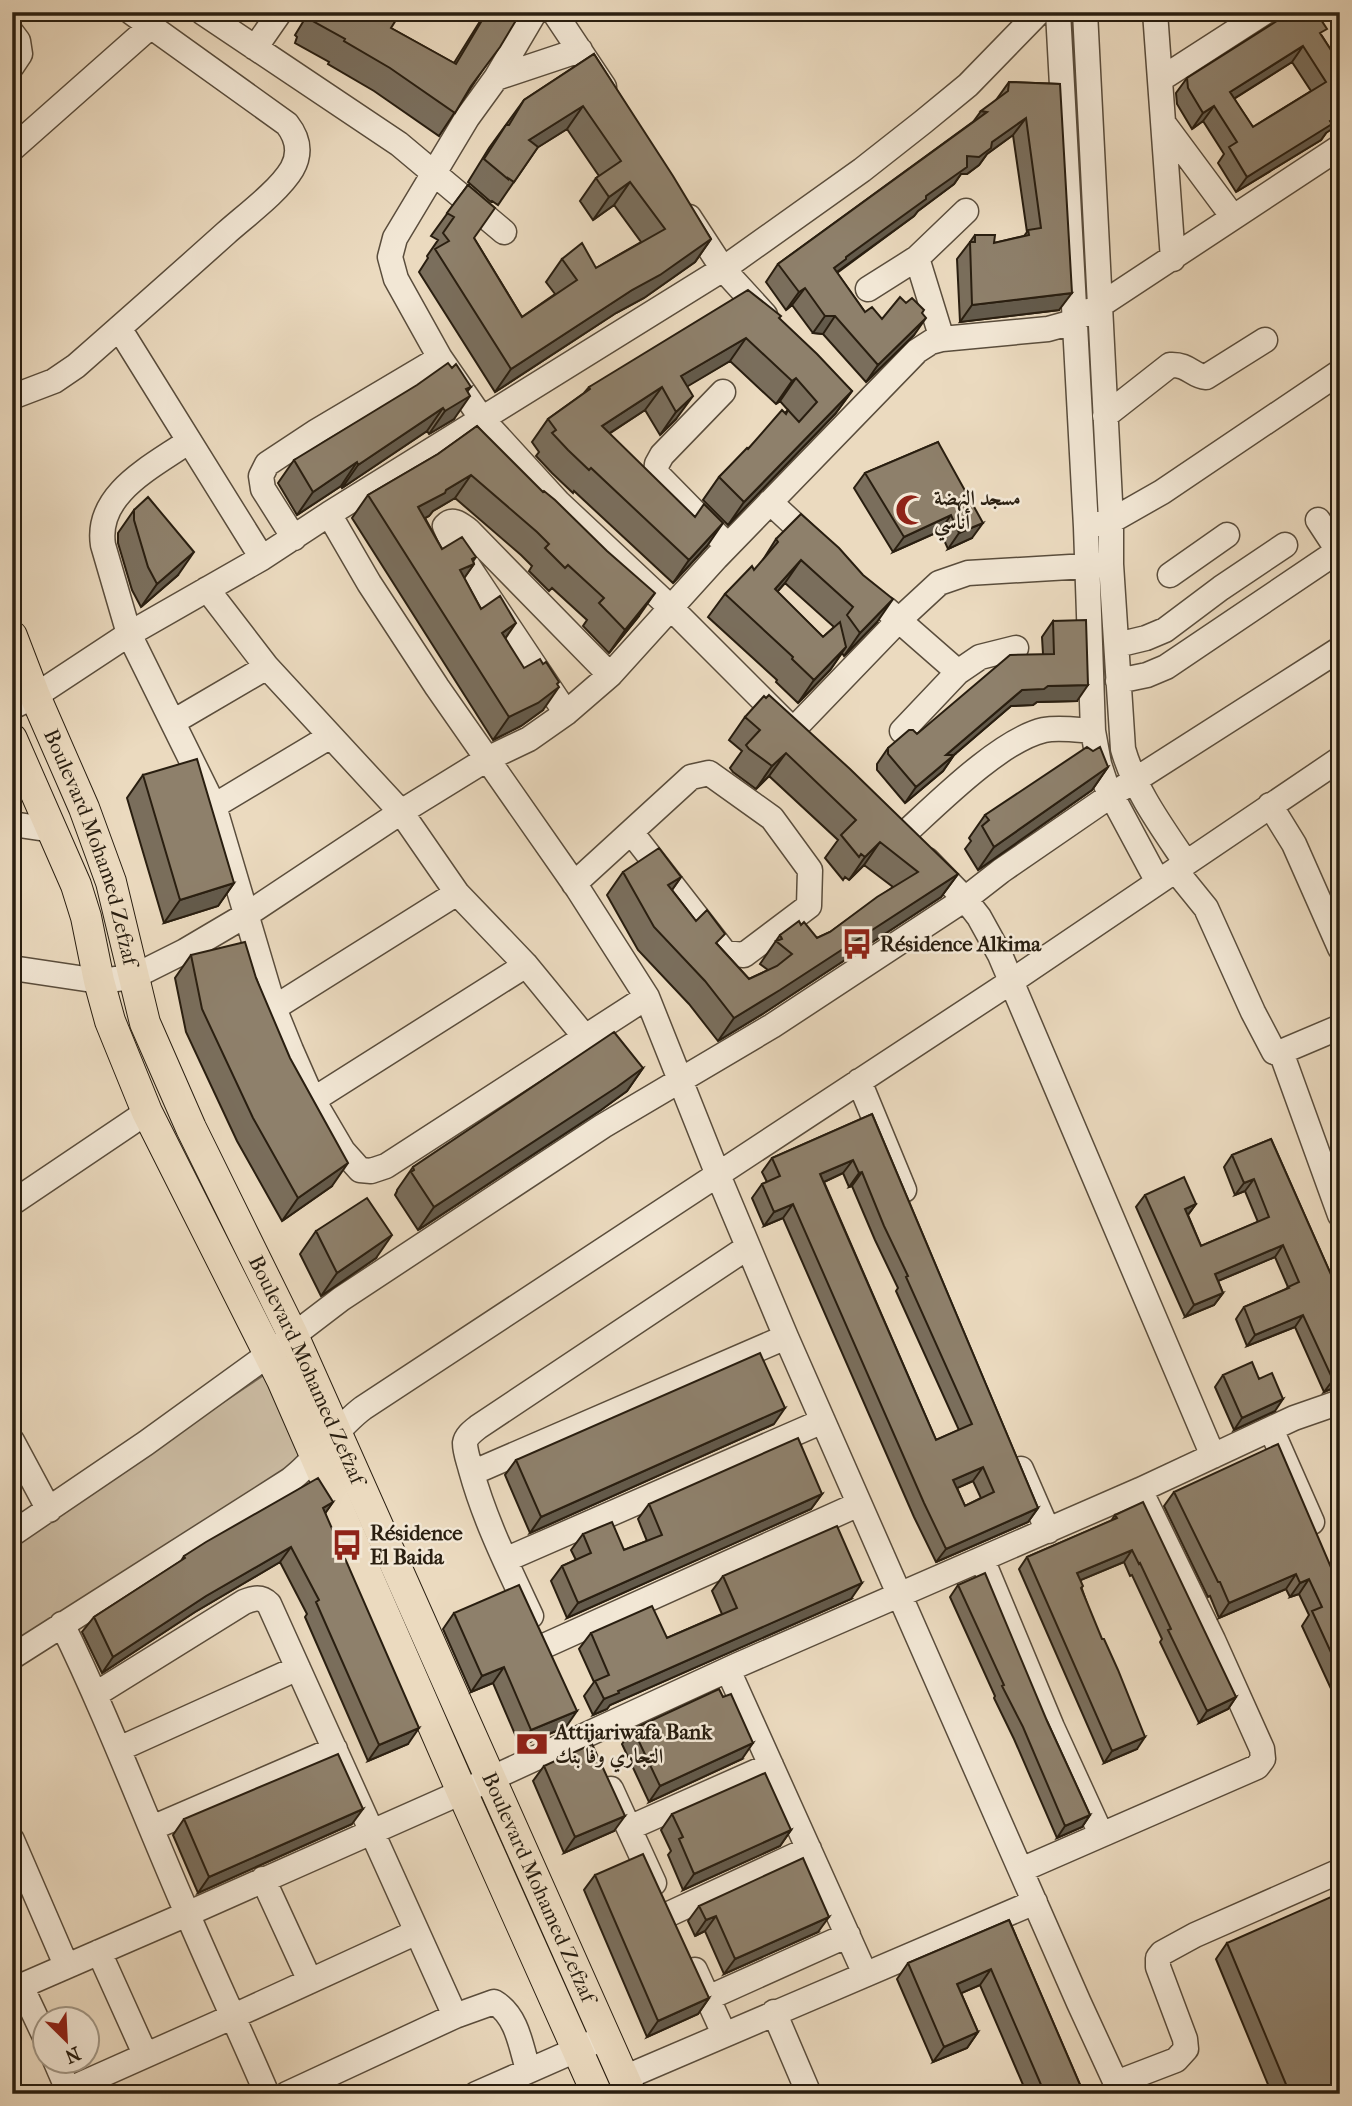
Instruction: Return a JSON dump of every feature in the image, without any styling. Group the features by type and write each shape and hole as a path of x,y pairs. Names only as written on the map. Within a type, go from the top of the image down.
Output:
{"main road":[{"name":"Boulevard Mohamed Zefzaf","path":"12,636 23,701 84,808 111,882 145,1023 191,1128 293,1335 337,1432 627,2086"},
{"name":"Boulevard Mohamed Zefzaf","path":"12,739 76,886 86,916 110,1021 147,1112 269,1354 597,2094"}],"street":[{"path":"202,12 399,144 504,232"},
{"path":"255,48 280,12"},
{"path":"535,12 496,78 433,172 395,238 390,257 396,279 440,358 482,419 559,503 671,608 801,738 899,620 939,583 968,573 1111,564"},
{"path":"554,12 614,102"},
{"path":"23,701 129,634 262,558 328,514 723,269 862,170 923,122 968,85 1039,12"},
{"path":"1058,12 1086,527 1093,731 1099,764 1110,796 1206,908 1274,1052 1281,1052 1340,1027"},
{"path":"1085,12 1111,564 1123,749 1174,872"},
{"path":"1156,12 1173,259"},
{"path":"1161,79 1265,12"},
{"path":"12,149 141,19 282,120 295,136 297,154 290,171 280,184 76,366 54,381 12,397"},
{"path":"12,33 18,41 20,54 12,66"},
{"path":"496,78 580,50"},
{"path":"1164,124 1233,217"},
{"path":"12,968 99,981 133,977 185,951 246,915 401,812 487,760 530,739 566,713 610,675 727,546 918,351 931,342 942,339 1048,329 1066,324 1173,259 1340,147"},
{"path":"679,202 723,269 778,329"},
{"path":"868,289 917,258 966,211"},
{"path":"917,258 942,339"},
{"path":"118,328 262,558"},
{"path":"1105,416 1170,365 1191,369 1199,377 1206,377 1265,340"},
{"path":"294,538 263,489 261,476 267,464 440,358"},
{"path":"1086,527 1111,521 1183,478 1340,372"},
{"path":"723,393 662,455 656,473 727,546"},
{"path":"838,395 855,414"},
{"path":"189,441 127,485 113,500 104,516 101,535 103,545 129,634 214,806 274,1008 313,1100 343,1151 360,1171 371,1171 396,1161 648,997"},
{"path":"770,502 833,561"},
{"path":"328,514 376,593 648,997 718,1175 786,1336 1119,2088 1176,2060 1186,2049 1185,2039 1158,1967 1158,1958 1162,1953 1195,1934 1340,1871"},
{"path":"1118,681 1147,676 1166,667 1329,557 1335,552 1335,546 1318,520"},
{"path":"566,713 452,542 446,531 445,526 448,523 458,522 468,530 610,675"},
{"path":"1170,575 1227,536"},
{"path":"1117,645 1165,630 1285,545"},
{"path":"1199,556 1221,588"},
{"path":"207,589 267,667 401,812 457,893 526,965 585,1037"},
{"path":"868,596 958,672"},
{"path":"902,731 958,672 979,657 1016,648"},
{"path":"12,1535 146,1443 341,1299 603,1126 772,1026 965,898 1110,796 1340,649"},
{"path":"173,722 267,667"},
{"path":"1093,731 1044,730 1027,737 1001,751 894,828 965,898 989,933 1012,981 1213,1456"},
{"path":"214,806 330,737"},
{"path":"12,1657 304,1470 350,1418 363,1408 1012,981 1340,759"},
{"path":"574,884 691,776 709,773 772,818 810,870 809,906 744,954 725,953 631,832"},
{"path":"1270,805 1294,844 1340,948"},
{"path":"12,824 53,830"},
{"path":"274,1008 457,893"},
{"path":"313,1100 526,965"},
{"path":"1281,1052 1330,1163 1340,1215"},
{"path":"859,1081 910,1206"},
{"path":"12,1203 147,1112"},
{"path":"555,1668 505,1560 472,1473 466,1440 478,1427 748,1247"},
{"path":"472,1473 786,1336"},
{"path":"32,2014 17,1988 462,1792 727,1670 1140,1490 1294,1418 1340,1402"},
{"path":"505,1560 823,1421"},
{"path":"1271,1429 1323,1549"},
{"path":"12,1441 49,1510"},
{"path":"1015,1454 1048,1531"},
{"path":"1021,1870 1257,1767 1264,1756 1213,1640 1140,1490"},
{"path":"544,1646 859,1504"},
{"path":"982,1559 1052,1727 1101,1835"},
{"path":"96,1694 234,1608 254,1598 260,1598 269,1604 456,2016"},
{"path":"62,1624 96,1694 187,1914 267,2094"},
{"path":"119,1749 298,1668"},
{"path":"727,1670 865,1974"},
{"path":"576,1713 724,2034"},
{"path":"152,1828 335,1749"},
{"path":"629,1828 771,1765"},
{"path":"12,1840 66,1965"},
{"path":"669,1914 809,1849"},
{"path":"263,1879 310,1981"},
{"path":"627,2086 724,2034 1035,1902"},
{"path":"59,2074 64,2092 417,1932"},
{"path":"708,1998 848,1935"},
{"path":"99,1952 145,2054"},
{"path":"287,2094 456,2016 494,2002 502,2007 515,2026 528,2070"},
{"path":"774,2012 809,2094"},
{"path":"476,2094 606,2037"}],"shaded area":[{"path":"273,1369 316,1465 12,1666 12,1543"}],"building":[{"path":"311,12 401,12 391,28 456,64 487,12 521,12 455,113 390,68 311,20 314,14"},
{"path":"1291,12 1316,12 1327,29 1320,33 1340,61 1340,115 1330,121 1332,124 1247,177 1229,147 1237,142 1214,106 1203,113 1188,88 1187,78","holes":["1303,46 1326,82 1253,127 1230,92"]},
{"path":"594,54 711,239 660,275 632,290 511,369 435,249 449,241 443,233 454,217 447,213 468,185 495,208 474,238 522,317 577,280 562,259 582,243 596,268 665,229 630,182 609,197 596,178 621,161 583,106 529,140 538,147 514,182 484,159 524,100"},
{"path":"1009,82 1060,84 1072,293 972,305 970,242 975,242 975,235 995,235 994,243 1029,235 1028,230 1041,228 1026,118 992,142 991,148 979,157 967,156 967,167 834,268 865,312 872,307 882,319 900,297 906,303 912,298 924,310 922,313 926,318 878,365 835,316 825,316 805,288 799,292 778,264 987,112 981,111 1008,91"},
{"path":"748,290 781,316 779,318 852,391 744,502 719,477 782,410 786,414 788,410 799,422 817,402 796,378 792,381 746,338 681,376 693,396 676,412 662,387 602,426 695,517 704,504 723,523 689,560 591,468 589,470 568,450 552,433 556,430 548,419 590,389 589,387"},
{"path":"448,363 452,368 456,364 471,387 466,389 470,396 445,411 443,408 313,492 294,460"},
{"path":"477,426 543,492 655,593 625,630 599,603 604,598 568,565 565,568 545,548 549,544 537,532 471,475 418,507 442,549 462,537 476,557 472,559 474,564 460,570 481,609 500,596 516,623 502,633 524,668 540,659 543,664 546,662 559,682 559,687 538,703 509,717 368,495 438,454"},
{"name":"مسجد النهضة أناسي","path":"938,442 983,523 959,533 951,515 904,537 865,473"},
{"path":"148,497 194,552 157,584 148,567 134,520 134,510"},
{"path":"801,514 839,548 863,575 893,599 860,633 847,615 853,607 801,560 775,589 823,637 840,622 846,647 814,680 725,594 752,566 754,570 778,542 776,539"},
{"path":"1086,620 1088,685 1022,690 946,755 954,755 916,787 888,754 888,748 909,730 917,734 1010,655 1054,654 1053,621"},
{"path":"769,695 958,874 734,1018 705,981 654,927 623,872 659,848 681,877 668,885 696,921 707,910 725,934 716,943 749,979 777,966 792,954 776,941 782,939 780,935 799,921 801,925 804,922 817,938 918,872 880,842 865,857 861,854 859,857 841,835 856,820 786,753 772,766 749,749 746,745 760,730 745,717 764,696 766,698"},
{"path":"1087,747 1093,751 1100,747 1108,767 994,847 982,826 989,820 985,815"},
{"path":"197,759 234,883 180,900 143,775"},
{"path":"245,942 256,978 290,1058 348,1163 298,1198 253,1118 202,1009 191,955"},
{"path":"614,1032 643,1068 434,1207 411,1172 413,1167"},
{"path":"872,1114 1038,1508 946,1549 793,1204 774,1212 762,1184 780,1176 772,1158","holes":["853,1160 859,1173 862,1172 972,1424 936,1440 820,1174","983,1467 994,1492 965,1506 953,1480"]},
{"path":"1271,1139 1340,1295 1340,1377 1333,1380 1303,1315 1255,1335 1244,1307 1299,1282 1283,1245 1215,1274 1223,1293 1194,1305 1145,1195 1184,1177 1196,1204 1185,1209 1201,1246 1269,1217 1254,1179 1244,1183 1232,1155"},
{"path":"367,1198 392,1235 337,1273 316,1231"},
{"path":"760,1353 785,1408 541,1517 516,1460"},
{"path":"1252,1362 1259,1379 1272,1373 1283,1399 1242,1418 1223,1375"},
{"path":"798,1438 822,1494 578,1603 562,1566 591,1553 583,1534 612,1522 624,1550 662,1535 649,1504"},
{"path":"1278,1444 1336,1579 1340,1582 1340,1672 1312,1611 1322,1607 1309,1579 1300,1583 1296,1574 1229,1603 1174,1492"},
{"path":"318,1478 333,1502 323,1508 419,1728 379,1745 316,1602 319,1600 291,1547 206,1596 113,1657 94,1617 206,1542"},
{"path":"1143,1502 1236,1697 1207,1711 1132,1550 1077,1573 1102,1639 1118,1670 1145,1737 1112,1751 1027,1557 1117,1518 1115,1515"},
{"path":"837,1526 862,1583 604,1699 595,1681 609,1675 591,1633 652,1606 667,1638 737,1608 723,1576"},
{"path":"985,1573 1090,1815 1065,1826 958,1585"},
{"path":"519,1585 577,1711 531,1730 504,1667 482,1676 454,1613"},
{"path":"719,1689 723,1697 731,1694 753,1743 660,1786 633,1729"},
{"path":"592,1744 625,1816 575,1837 544,1766"},
{"path":"338,1754 363,1809 209,1877 184,1819"},
{"path":"765,1773 791,1830 694,1874 679,1839 683,1837 672,1814"},
{"path":"643,1854 709,1998 658,2021 595,1875"},
{"path":"803,1858 829,1917 735,1959 716,1916 706,1920 699,1906"},
{"path":"1340,1893 1340,2094 1290,2094 1227,1943"},
{"path":"1009,1920 1084,2094 1045,2094 991,1969 957,1984 978,2032 944,2047 908,1963"}],"place":[{"name":"مسجد النهضة أناسي","path":"911,510"},
{"name":"Résidence Alkima","path":"857,944"},
{"name":"Résidence El Baida","path":"347,1545"},
{"name":"Attijariwafa Bank التجاري وفا بنك","path":"532,1744"}]}
